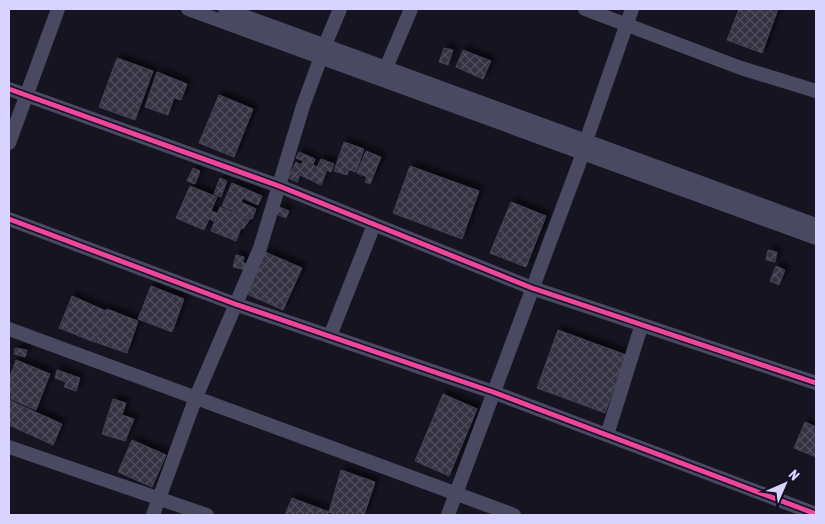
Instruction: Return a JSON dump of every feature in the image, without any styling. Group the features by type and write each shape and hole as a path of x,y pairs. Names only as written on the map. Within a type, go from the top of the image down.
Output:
{"street":[{"path":"9,143 58,9"},
{"path":"188,9 323,51 386,68 816,238"},
{"path":"225,9 323,51 585,147 816,225"},
{"path":"153,515 196,397 260,248 323,51 340,9"},
{"path":"386,68 411,9"},
{"path":"585,9 741,68 816,91"},
{"path":"448,515 585,147 632,9"},
{"path":"9,89 279,186 532,288 641,327 816,383"},
{"path":"9,220 235,304 494,392 816,514"},
{"path":"330,336 374,224"},
{"path":"607,435 641,327"},
{"path":"9,329 514,515"},
{"path":"9,447 207,515"}],"building":[{"path":"739,9 778,9 762,53 727,40"},
{"path":"444,48 453,50 448,65 439,62"},
{"path":"463,50 491,61 483,79 456,67"},
{"path":"117,58 153,71 135,120 99,107"},
{"path":"157,72 187,84 181,100 174,98 168,115 145,107"},
{"path":"219,95 253,109 234,157 199,143"},
{"path":"344,142 364,149 356,172 349,170 347,175 334,171"},
{"path":"366,151 381,157 370,184 365,182 367,177 357,173"},
{"path":"299,152 315,159 313,165 317,167 321,159 334,164 331,172 327,170 321,185 300,175 297,182 288,178 296,162 301,165 303,161 296,158"},
{"path":"410,166 479,191 462,239 393,213"},
{"path":"193,168 200,171 195,184 187,181"},
{"path":"220,178 227,181 221,197 214,194"},
{"path":"232,183 262,196 258,205 243,198 241,202 256,209 252,219 222,206"},
{"path":"190,186 217,197 211,211 220,214 216,222 209,219 204,230 176,218"},
{"path":"511,202 546,216 526,267 490,253"},
{"path":"220,207 250,219 243,229 241,228 236,241 211,231"},
{"path":"279,207 289,211 286,218 276,214"},
{"path":"768,250 777,252 775,262 766,260"},
{"path":"265,252 302,268 283,310 247,294"},
{"path":"236,255 244,257 243,262 247,265 246,270 233,267"},
{"path":"776,266 785,270 779,285 770,281"},
{"path":"151,286 184,299 172,332 138,319"},
{"path":"72,296 106,311 94,342 59,328"},
{"path":"107,309 138,321 127,353 95,342"},
{"path":"558,330 626,355 605,413 537,388"},
{"path":"15,348 27,350 25,357 14,354"},
{"path":"16,360 50,374 36,410 9,398 9,379"},
{"path":"57,370 80,378 76,391 64,387 66,382 55,378"},
{"path":"443,394 477,409 449,476 415,461"},
{"path":"113,399 126,403 122,415 134,419 125,441 102,434"},
{"path":"9,400 62,424 53,445 9,425"},
{"path":"805,422 816,427 816,457 794,448"},
{"path":"132,440 166,455 152,487 118,472"},
{"path":"341,470 375,482 364,515 335,515 329,512"},
{"path":"292,498 329,512 327,515 285,515"}],"cycle path":[{"path":"9,89 279,186 532,288 816,383"},
{"path":"9,219 235,304 493,392 816,514"}]}
